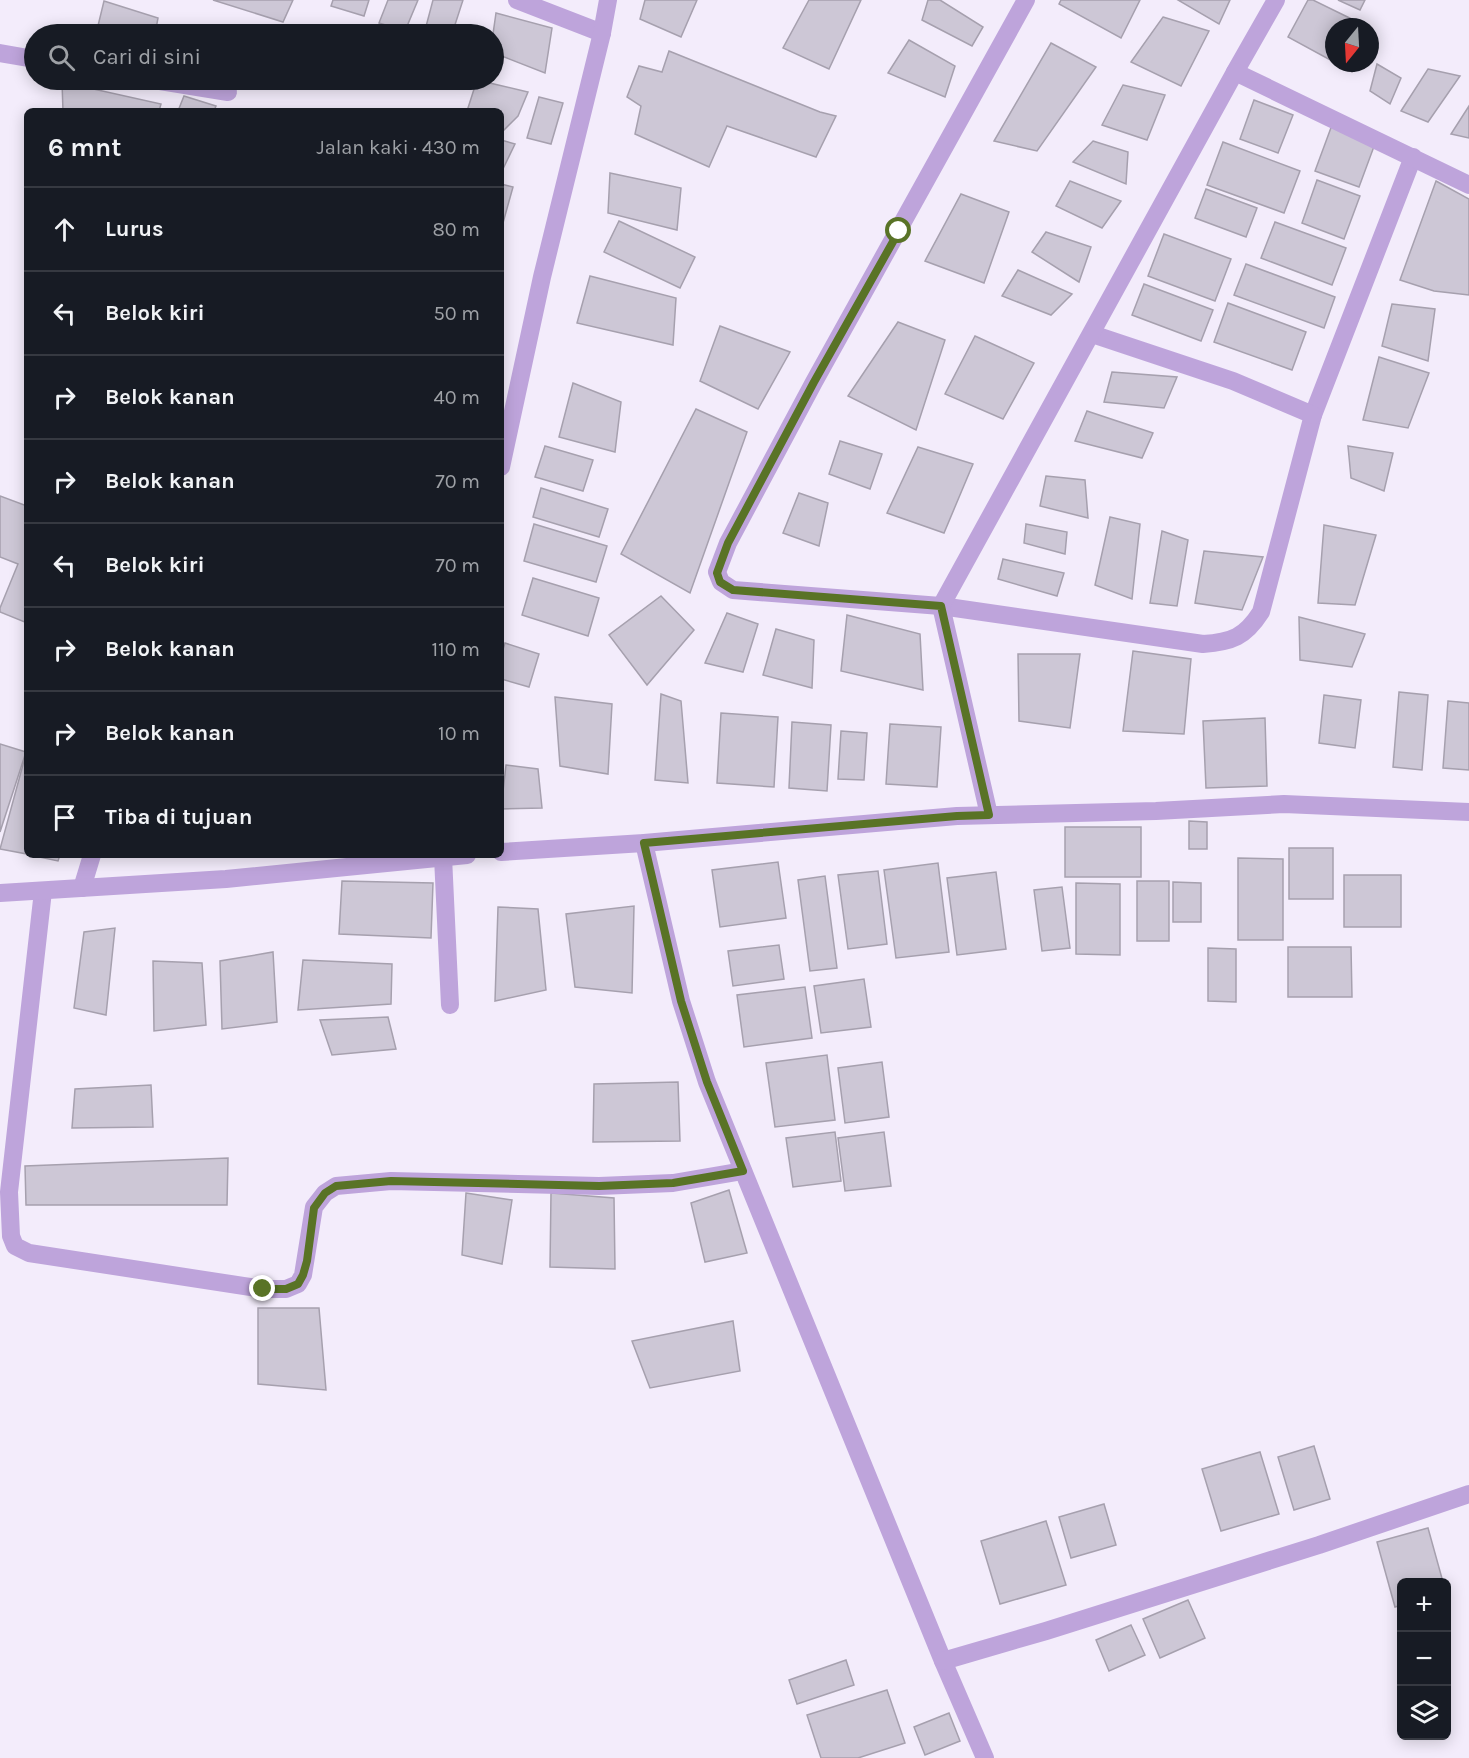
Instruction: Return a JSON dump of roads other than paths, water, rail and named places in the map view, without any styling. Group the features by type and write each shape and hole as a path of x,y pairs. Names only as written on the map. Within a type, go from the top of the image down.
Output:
{"street":[{"path":"517,0 602,33"},
{"path":"504,453 542,277 602,33 608,0"},
{"path":"1026,0 814,382 728,543 717,573 720,582 733,590 941,606 1203,644 1221,643 1237,637 1252,627 1261,612 1313,415 1413,157"},
{"path":"989,815 941,606 1276,0"},
{"path":"0,53 24,57"},
{"path":"1235,72 1469,185"},
{"path":"216,90 228,92"},
{"path":"1092,334 1233,381 1313,415"},
{"path":"504,852 644,843 989,815 1156,811 1284,804 1469,812"},
{"path":"644,843 681,1001 707,1082 984,1758"},
{"path":"82,888 91,858"},
{"path":"0,893 226,879 424,858"},
{"path":"443,858 450,1005"},
{"path":"44,891 9,1192 10,1236 15,1246 29,1253 225,1284 263,1289 286,1289 298,1284 303,1275 314,1208 325,1193 336,1186 391,1181 599,1186 673,1183 743,1171"},
{"path":"943,1661 1319,1545 1469,1494"}]}
